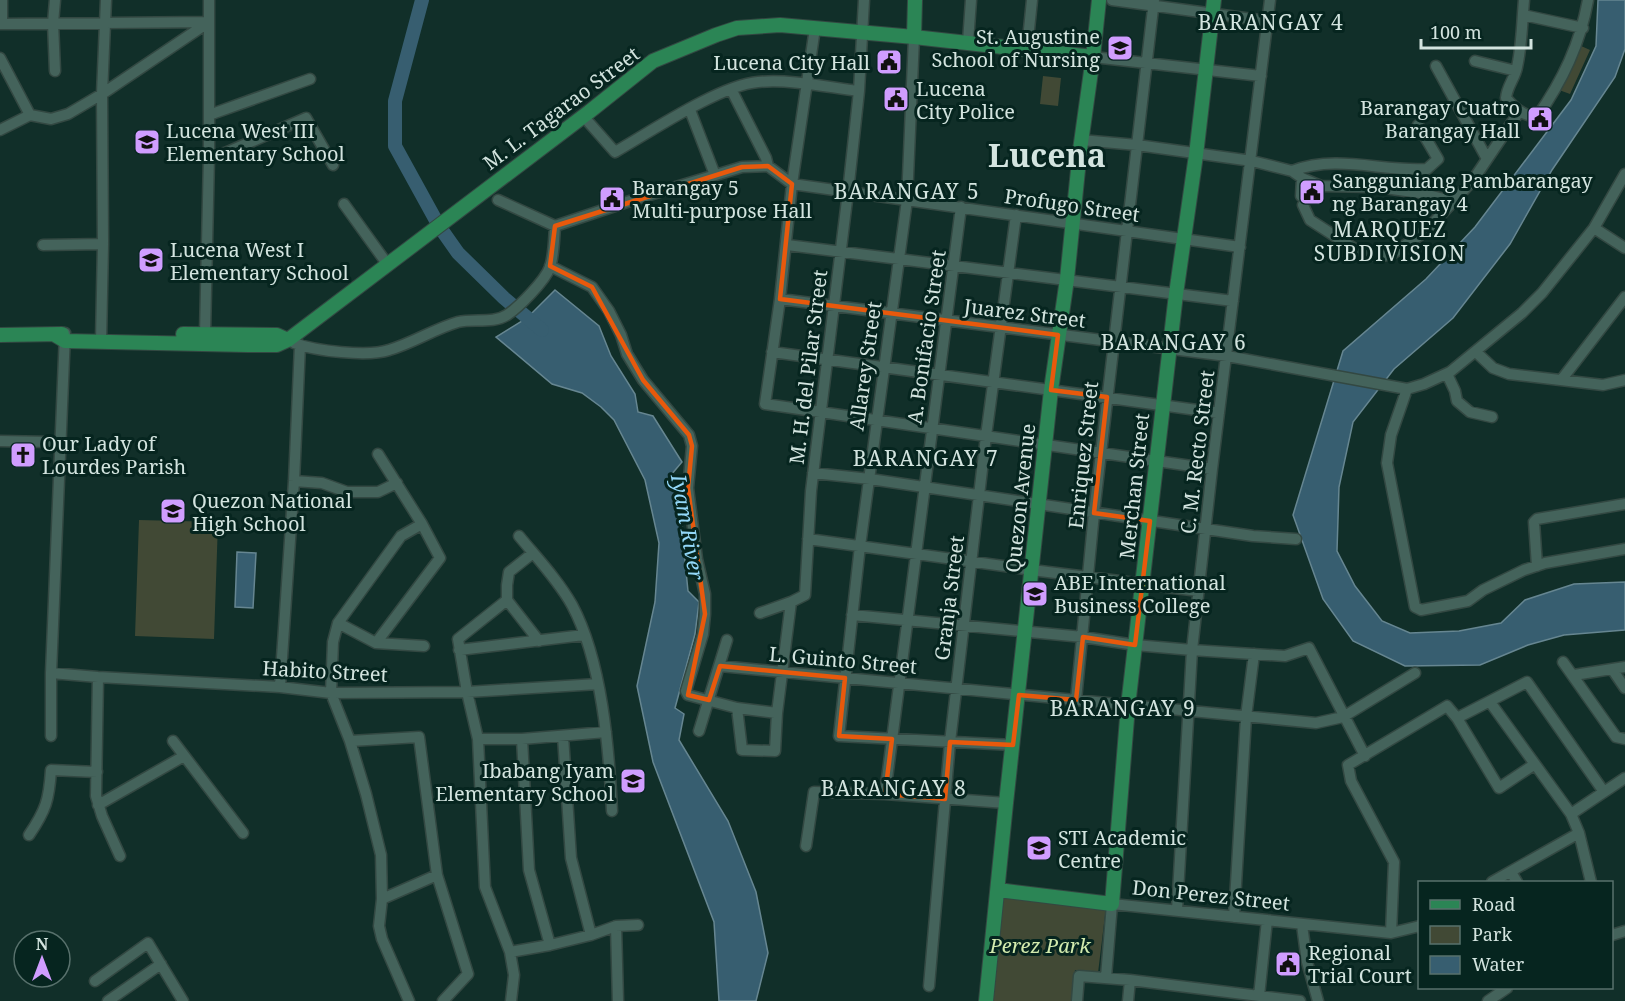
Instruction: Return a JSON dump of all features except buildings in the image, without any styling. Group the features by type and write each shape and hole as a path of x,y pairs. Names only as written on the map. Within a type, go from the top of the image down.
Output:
{"main road":[{"name":"Allarey Street","path":"914,36 915,0"},
{"name":"Quezon Avenue","path":"987,1001 1039,505 1099,0"},
{"name":"Merchan Street","path":"1112,904 1128,706 1176,294 1196,155 1213,7"},
{"name":"M. L. Tagarao Street","path":"0,335 101,337 247,345 294,343 388,265 584,117 653,61 716,34 749,27 780,25 914,36 1094,57"},
{"name":"M. L. Tagarao Street","path":"101,337 205,334 277,335 294,343"},
{"name":"Don Perez Street","path":"998,890 1112,904"}],"street":[{"path":"2,0 1,24 209,22"},
{"path":"55,0 53,23 55,71"},
{"path":"101,337 102,93 106,0"},
{"path":"205,334 209,156 209,0"},
{"name":"M. H. del Pilar Street","path":"790,602 805,595 813,473 859,91 864,0"},
{"path":"968,42 971,0"},
{"path":"1028,49 1032,0"},
{"path":"1112,0 1213,7 1267,21"},
{"name":"C. M. Recto Street","path":"1177,910 1192,650 1270,0"},
{"path":"1524,0 1516,71 1507,88 1506,98 1519,111 1537,117 1571,60 1583,28 1588,0"},
{"name":"Enriquez Street","path":"1076,700 1094,513 1154,3"},
{"path":"1523,15 1583,28"},
{"path":"0,130 30,115 51,119 68,114 209,22"},
{"path":"814,28 765,404 1212,469"},
{"name":"Allarey Street","path":"892,739 839,736 860,546 907,200 914,36"},
{"name":"M. L. Tagarao Street","path":"1094,57 1260,76"},
{"path":"0,58 30,115"},
{"path":"1474,61 1516,71"},
{"path":"1436,66 1486,157"},
{"path":"209,115 310,79"},
{"path":"584,117 615,152 731,89 759,82 859,91"},
{"path":"731,89 768,166"},
{"path":"690,110 715,176"},
{"path":"1302,178 1302,200 1310,220 1341,241 1369,255 1383,256 1403,248 1426,231 1473,180 1486,157 1519,111"},
{"path":"209,156 225,153 306,118 333,165"},
{"path":"1292,171 1308,166 1343,163 1427,169 1438,159 1418,125"},
{"path":"1082,140 1252,161 1292,171 1321,186 1378,187 1420,193 1452,201"},
{"path":"498,200 555,226 741,167 768,166 792,184"},
{"path":"1625,174 1594,228 1542,293 1509,325 1447,374 1407,389 1391,435 1387,463 1415,607 1421,610 1468,601 1483,590 1536,566 1625,549"},
{"name":"Profugo Street","path":"792,184 1240,247"},
{"path":"344,204 388,265"},
{"name":"A. Bonifacio Street","path":"885,794 961,207"},
{"name":"Granja Street","path":"929,986 950,742 986,436 1016,215"},
{"path":"280,687 294,482 294,343 356,353 388,351 436,329 458,322 495,319 509,313 532,291 550,266 555,226"},
{"path":"1594,228 1625,248"},
{"path":"43,245 103,244"},
{"path":"787,245 1233,301"},
{"path":"550,266 592,287 609,311 621,334 627,354 643,380 689,435 692,446 688,488 705,594 705,614 703,634 686,691 688,695 737,708 777,713"},
{"path":"1562,379 1625,297"},
{"name":"Juarez Street","path":"780,299 834,304 1058,336 1227,356 1326,376 1407,389"},
{"path":"51,736 59,446 65,370 62,336"},
{"path":"772,352 1219,413"},
{"path":"1476,352 1493,368 1509,374 1604,385 1625,380"},
{"path":"1447,374 1455,391 1456,401 1470,412 1492,417"},
{"path":"0,441 50,442 59,446"},
{"path":"376,643 440,558 378,454"},
{"path":"813,473 870,479 1253,536 1296,539"},
{"path":"294,482 322,483 346,492 378,492 397,483"},
{"path":"1536,566 1534,522 1538,519 1625,504"},
{"path":"409,1001 382,939 379,926 382,899 381,855 351,741 331,693 333,642 338,623 401,536 422,525"},
{"path":"519,536 572,605 584,635 598,684 606,732 612,811"},
{"path":"808,539 1199,591"},
{"path":"533,553 509,572 507,600 539,641"},
{"path":"459,644 507,600"},
{"path":"737,708 741,750 775,751 777,713 790,602 760,613"},
{"path":"852,615 1026,631 1192,650 1285,656 1309,648 1365,756"},
{"path":"338,623 376,643 424,646"},
{"path":"459,644 539,641 584,635"},
{"path":"699,731 727,640"},
{"path":"459,644 478,739 485,887 510,952 514,975 511,1001"},
{"path":"1234,917 1246,717 1254,654"},
{"path":"1563,662 1616,737 1625,739"},
{"name":"L. Guinto Street","path":"720,666 1316,723 1343,717 1415,673"},
{"path":"1574,675 1625,666"},
{"path":"1612,669 1625,688"},
{"name":"Habito Street","path":"51,672 98,677 280,687 331,693 467,692 598,684"},
{"path":"98,677 96,796 120,856"},
{"path":"1457,718 1527,682 1604,792"},
{"path":"1490,702 1571,814 1579,833 1591,881"},
{"path":"1391,933 1394,862 1351,781 1348,765 1447,706 1457,718 1499,788 1535,764"},
{"path":"478,739 522,740 606,732"},
{"path":"563,736 571,858 591,935"},
{"path":"351,741 419,737 436,874 468,974 443,1001"},
{"path":"892,739 1013,745"},
{"path":"522,740 529,870 550,945"},
{"path":"173,741 243,833"},
{"path":"98,805 184,756"},
{"path":"29,835 45,810 50,795 51,770 97,772"},
{"path":"1571,814 1625,778"},
{"path":"806,846 814,792 885,794 1006,803"},
{"path":"1494,881 1579,833"},
{"path":"1510,872 1515,881"},
{"path":"382,899 436,874"},
{"name":"Don Perez Street","path":"1112,904 1391,933 1418,926"},
{"name":"Merchan Street","path":"1106,977 1112,904"},
{"path":"1259,996 1267,920"},
{"path":"510,952 591,935 616,926 638,925"},
{"path":"1302,925 1306,962 1318,1001"},
{"path":"616,926 618,1001"},
{"path":"94,981 148,943 183,1001"},
{"path":"108,1001 161,964"},
{"path":"1077,1001 1079,976 1106,977 1300,1001"},
{"path":"1128,1001 1130,980"},
{"path":"1488,1001 1504,989"}],"highlighted area":[{"path":"768,166 792,184 780,299 1058,335 1051,390 1107,397 1094,513 1150,521 1135,645 1083,637 1076,700 1019,695 1013,745 950,742 945,799 885,794 892,739 839,736 845,678 720,666 709,700 688,695 705,614 688,488 692,446 689,435 643,380 592,287 550,266 555,226 742,167"}],"green space":[{"path":"1579,45 1590,50 1570,94 1559,90"},
{"path":"1043,76 1061,78 1058,106 1040,104"},
{"path":"139,520 218,522 214,639 135,636"},
{"name":"Perez Park","path":"1003,895 1106,907 1098,973 1075,970 1072,1001 990,1001"}],"water":[{"path":"1598,0 1625,0 1625,49 1615,77 1552,170 1510,244 1453,318 1394,369 1353,422 1339,487 1337,551 1355,586 1382,621 1410,633 1459,631 1501,623 1525,600 1574,584 1625,582 1625,630 1564,635 1528,645 1480,665 1405,666 1353,641 1323,599 1293,515 1343,351 1426,279 1475,227 1571,100 1596,46"},
{"path":"555,290 599,326 611,356 635,394 638,412 653,416 682,462 671,475 679,501 688,591 699,602 695,634 675,708 684,714 679,740 728,821 756,892 768,953 756,1001 719,1001 714,922 653,762 637,686 655,602 659,543 645,480 614,420 601,407 582,393 552,384 496,337 527,318"},
{"path":"237,552 256,553 253,608 235,607"}],"waterway":[{"name":"Iyam River","path":"422,0 395,101 395,146 439,226 458,253 504,298 542,330"}],"place":[{"name":"St. Augustine School of Nursing","path":"1120,48"},
{"name":"Lucena City Hall","path":"889,62"},
{"name":"Lucena City Police","path":"896,99"},
{"name":"Barangay Cuatro Barangay Hall","path":"1540,119"},
{"name":"Lucena West III Elementary School","path":"147,142"},
{"name":"Sangguniang Pambarangay ng Barangay 4","path":"1312,192"},
{"name":"Barangay 5 Multi-purpose Hall","path":"612,199"},
{"name":"Lucena West I Elementary School","path":"151,260"},
{"name":"Our Lady of Lourdes Parish","path":"23,455"},
{"name":"Quezon National High School","path":"173,511"},
{"name":"ABE International Business College","path":"1035,594"},
{"name":"Ibabang Iyam Elementary School","path":"633,781"},
{"name":"STI Academic Centre","path":"1039,848"},
{"name":"Regional Trial Court","path":"1288,964"}],"district":[{"name":"BARANGAY 4","path":"1271,22"},
{"name":"Lucena","path":"1047,154"},
{"name":"BARANGAY 5","path":"907,191"},
{"name":"MARQUEZ SUBDIVISION","path":"1390,241"},
{"name":"BARANGAY 6","path":"1174,342"},
{"name":"BARANGAY 7","path":"926,458"},
{"name":"BARANGAY 9","path":"1123,708"},
{"name":"BARANGAY 8","path":"894,788"}]}
